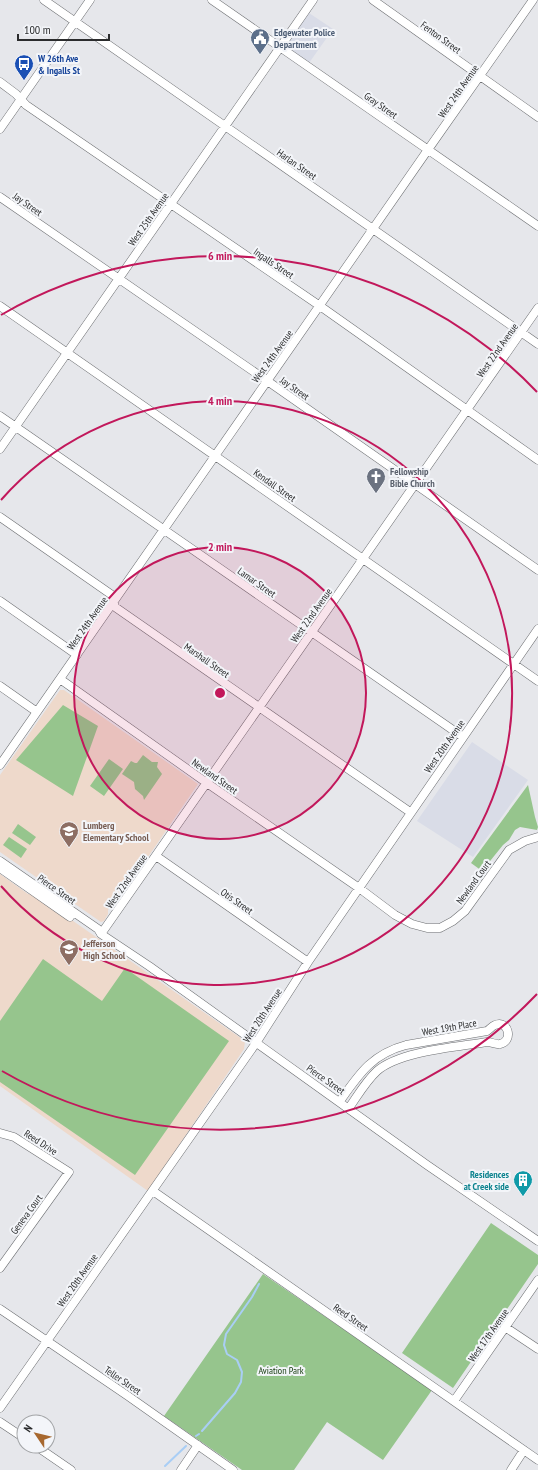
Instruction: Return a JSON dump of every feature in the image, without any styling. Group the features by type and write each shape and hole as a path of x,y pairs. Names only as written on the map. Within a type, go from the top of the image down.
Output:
{"street":[{"name":"Harlan Street","path":"44,0 538,344"},
{"path":"0,129 90,0"},
{"name":"Gray Street","path":"212,0 538,226"},
{"name":"West 25th Avenue","path":"0,449 313,0"},
{"name":"Fenton Street","path":"373,0 538,117"},
{"name":"West 24th Avenue","path":"0,765 114,603 266,380 320,306 533,2"},
{"name":"Ingalls Street","path":"0,82 16,93 26,105 170,205 320,306 538,460"},
{"name":"Jay Street","path":"0,197 538,570"},
{"name":"Kendall Street","path":"0,306 538,681"},
{"name":"West 22nd Avenue","path":"102,934 538,308"},
{"name":"Lamar Street","path":"0,416 463,737"},
{"name":"Marshall Street","path":"0,517 112,595 115,608 410,812"},
{"path":"0,601 77,655"},
{"name":"West 20th Avenue","path":"0,1408 256,1043 308,962 410,812 538,629"},
{"name":"Newland Street","path":"60,679 359,888"},
{"path":"0,686 37,712"},
{"name":"Newland Court","path":"359,888 395,915 412,924 426,928 440,928 465,911 509,850 525,841 538,837"},
{"name":"Otis Street","path":"156,856 308,962"},
{"name":"Pierce Street","path":"0,861 98,929 102,934 349,1108 427,1165 538,1241"},
{"name":"Pierce Street","path":"0,868 95,934 102,934"},
{"name":"West 19th Place","path":"340,1102 366,1066 376,1058 394,1048 487,1031 497,1024 502,1025 507,1029 508,1036 506,1041 502,1043 487,1042 408,1055 393,1061 382,1067 374,1074 349,1108"},
{"name":"Reed Drive","path":"0,1133 14,1137 69,1172"},
{"name":"Geneva Court","path":"0,1268 69,1172"},
{"name":"Reed Street","path":"153,1191 538,1460"},
{"name":"West 17th Avenue","path":"454,1401 538,1280"},
{"name":"Teller Street","path":"0,1309 122,1391 233,1470"},
{"path":"505,1327 538,1350"},
{"path":"0,1422 16,1433"},
{"path":"181,1470 198,1445"},
{"path":"511,1470 524,1450"},
{"path":"48,1454 71,1470"}],"shaded area":[{"path":"309,13 333,29 309,63 288,48 287,43"},
{"path":"60,690 64,690 198,784 124,892 120,892 108,910 108,914 104,921 101,922 0,852 0,775"},
{"path":"472,742 528,780 473,857 417,821"},
{"name":"Jefferson High School","path":"0,874 28,894 33,893 245,1041 244,1049 148,1191 0,1086"}],"green space":[{"path":"63,705 98,726 73,796 16,760"},
{"path":"143,755 152,762 158,762 157,767 162,774 144,800 143,796 135,789 134,782 122,774 131,761 137,763"},
{"path":"109,759 123,769 104,796 90,786"},
{"path":"528,785 538,827 537,830 520,827 515,830 509,840 503,845 482,871 471,863"},
{"path":"18,824 36,837 30,845 12,833"},
{"path":"9,837 27,849 21,858 3,845"},
{"name":"Jefferson High School","path":"43,959 102,1001 125,968 229,1041 135,1175 0,1082 0,1021"},
{"path":"491,1223 538,1255 538,1264 453,1388 402,1353"},
{"name":"Aviation Park","path":"263,1274 432,1390 383,1460 327,1422 294,1470 242,1470 164,1416"}],"waterway":[{"path":"202,1431 235,1393 241,1382 242,1372 237,1360 227,1354 224,1345 226,1334 252,1297 259,1284"},
{"path":"165,1466 186,1446"}],"place":[{"name":"Edgewater Police Department","path":"260,55"},
{"name":"W 26th Ave & Ingalls St","path":"24,81"},
{"name":"Fellowship Bible Church","path":"376,494"},
{"name":"Lumberg Elementary School","path":"69,848"},
{"name":"Jefferson High School","path":"69,966"},
{"name":"Residences at Creek side","path":"523,1197"}]}
